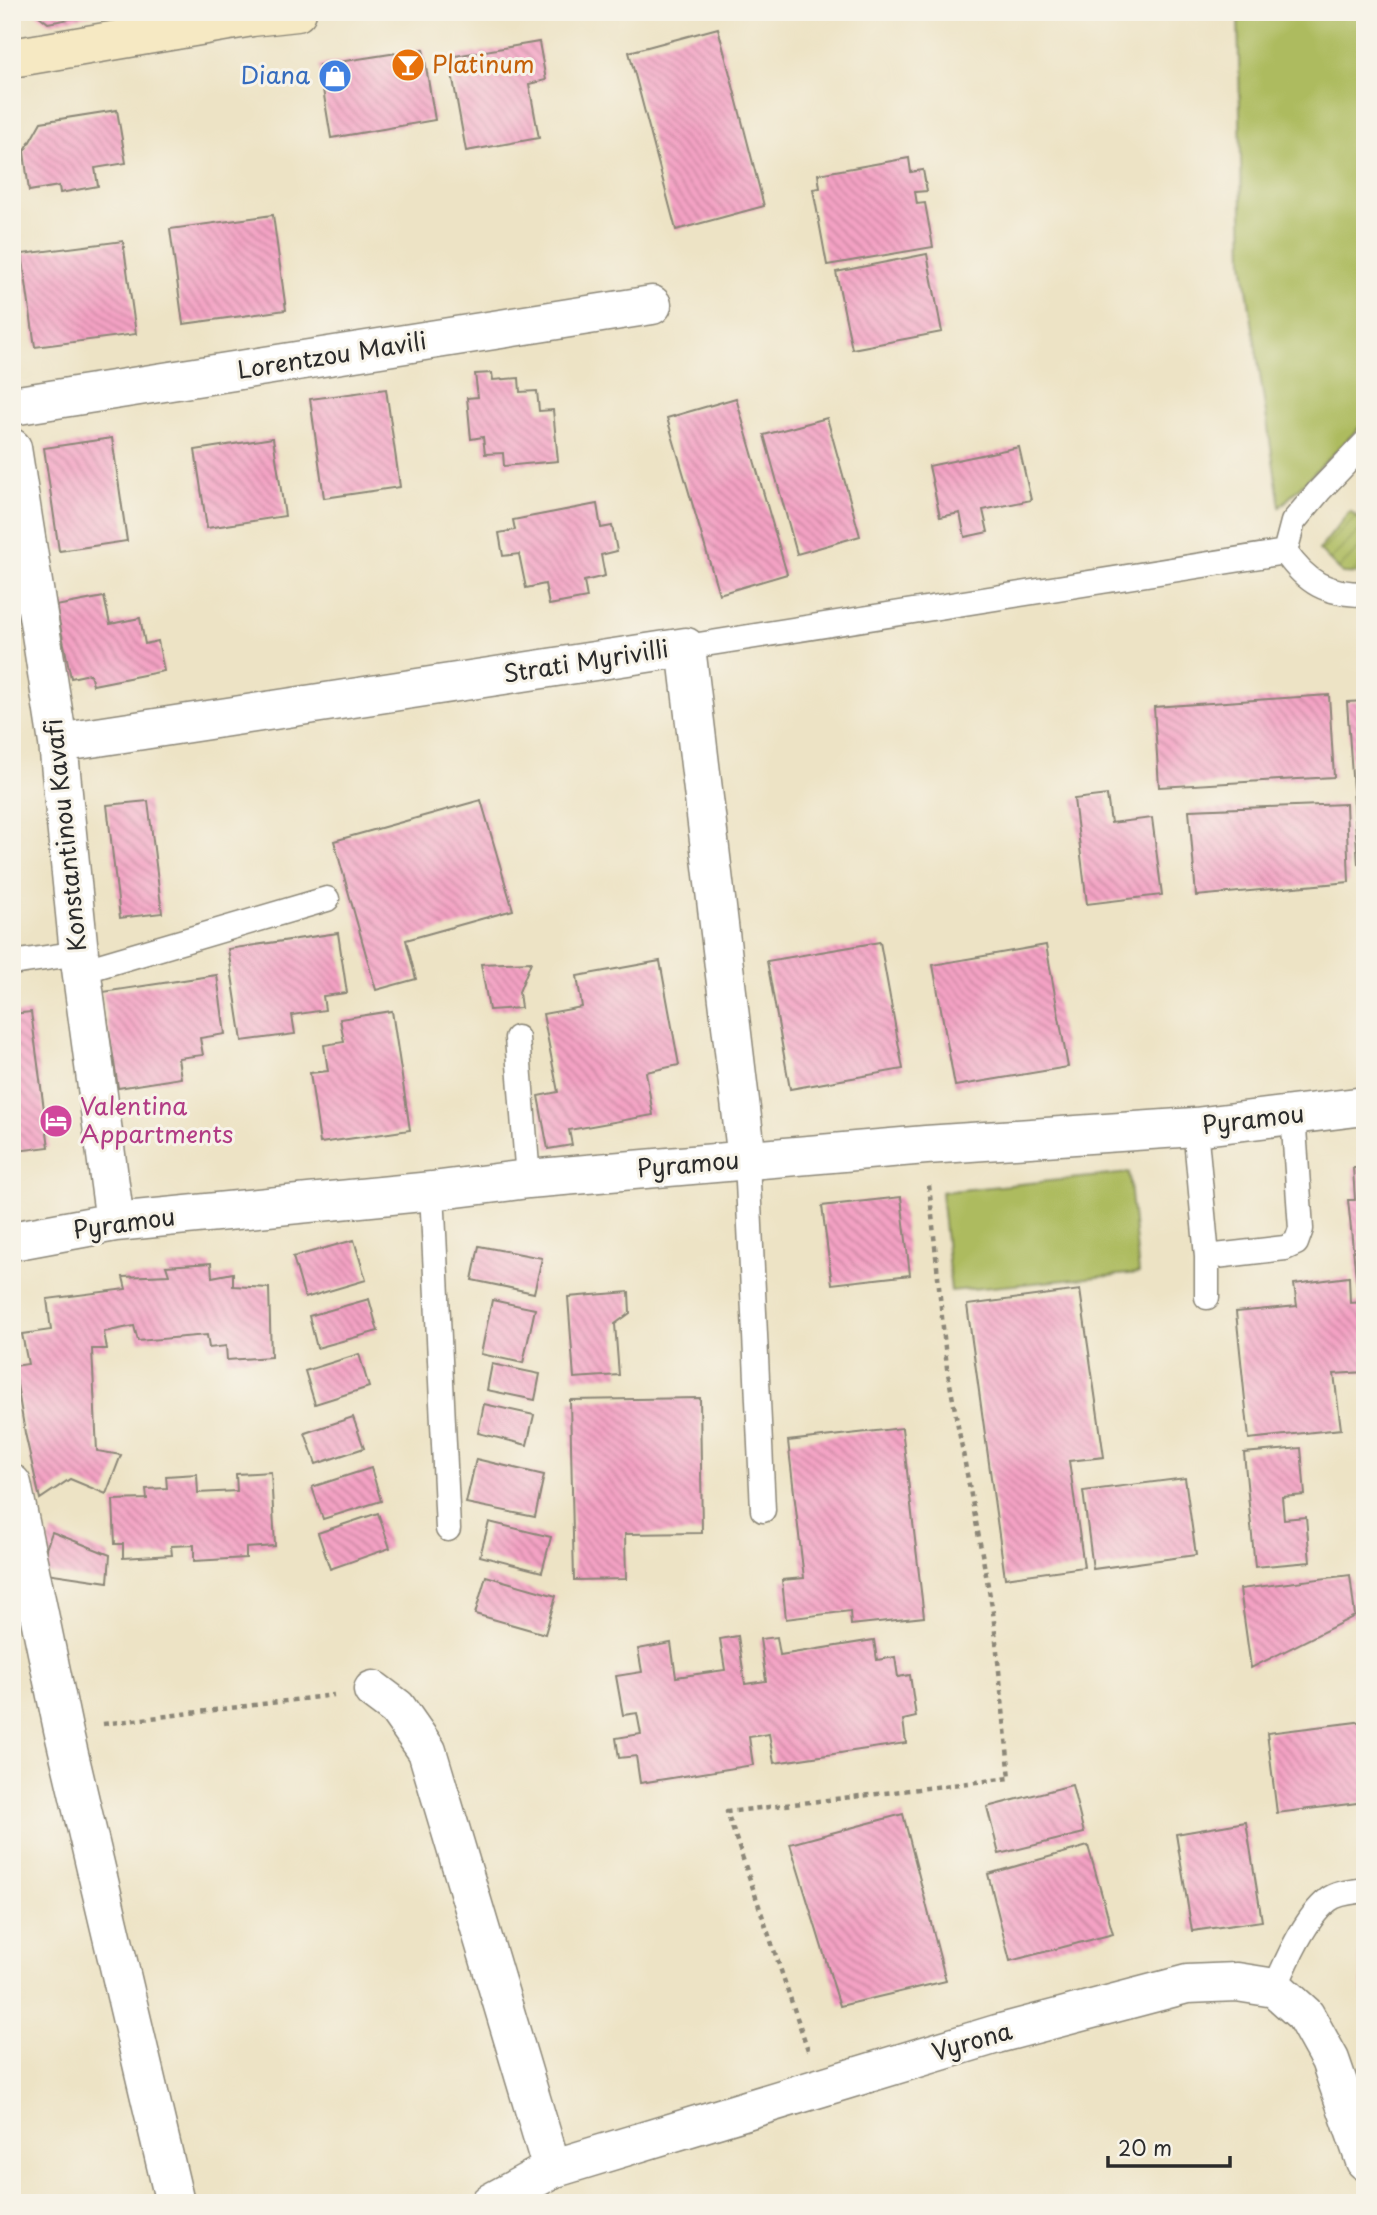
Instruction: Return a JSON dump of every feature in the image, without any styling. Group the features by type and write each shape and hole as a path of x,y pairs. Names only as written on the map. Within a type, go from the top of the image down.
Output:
{"main road":[{"path":"12,58 252,15 297,12"}],"street":[{"name":"Lorentzou Mavili","path":"12,407 652,305"},
{"name":"Konstantinou Kavafi","path":"12,448 58,743 80,962 115,1222"},
{"name":"Strati Myrivilli","path":"58,743 686,647 747,1160"},
{"name":"Pyramou","path":"12,1241 115,1222 528,1179 926,1144 1195,1127 1365,1106"},
{"path":"12,1484 62,1729 175,2203"},
{"path":"373,1690 397,1708 427,1751 552,2169"},
{"name":"Vyrona","path":"490,2203 552,2169 997,2034 1187,1984 1237,1982 1275,1988"},
{"path":"1275,1988 1305,2015 1330,2060 1365,2161"}],"lane":[{"path":"1285,551 1293,522 1365,443"},
{"path":"1285,551 1299,571 1319,586 1341,594 1365,594"},
{"path":"686,647 1285,551"},
{"path":"12,963 80,962 327,899"},
{"path":"517,1038 528,1179"},
{"path":"1207,1257 1285,1248 1296,1242 1301,1229 1293,1114"},
{"path":"1195,1127 1207,1257 1207,1297"},
{"path":"747,1160 763,1510"},
{"path":"432,1191 448,1529"},
{"path":"1275,1988 1293,1946 1328,1900 1340,1894 1365,1891"}],"path":[{"path":"821,2088 727,1812 1010,1778 993,1612 947,1368 926,1144"},
{"path":"62,1729 373,1690"}],"green space":[{"path":"1238,12 1365,12 1365,422 1280,507 1243,262"},
{"path":"1350,511 1365,524 1365,574 1342,573 1319,550"},
{"path":"1129,1173 1139,1273 951,1291 941,1192"}],"building":[{"path":"34,12 97,12 97,14 48,23"},
{"path":"718,28 764,206 676,230 629,52"},
{"path":"539,42 546,80 529,84 539,138 466,151 449,57"},
{"path":"423,49 435,120 331,138 319,65"},
{"path":"117,110 126,163 95,168 98,186 60,193 59,186 29,191 24,152 41,122"},
{"path":"909,158 911,172 923,170 927,191 915,192 917,204 925,203 933,247 827,265 813,189 820,188 818,174"},
{"path":"273,215 286,310 183,324 170,229"},
{"path":"123,241 136,334 35,347 22,254"},
{"path":"927,254 942,332 852,349 836,272"},
{"path":"492,373 493,380 519,378 520,392 537,391 539,411 553,410 558,461 504,466 503,453 485,454 483,437 471,439 467,398 478,397 475,374"},
{"path":"386,389 400,487 324,498 310,399"},
{"path":"736,398 787,574 719,594 667,418"},
{"path":"827,418 860,536 797,554 764,435"},
{"path":"112,438 127,541 59,551 44,448"},
{"path":"273,438 285,516 207,528 195,450"},
{"path":"1019,447 1031,500 983,510 988,532 965,537 960,513 940,517 929,466"},
{"path":"597,504 601,528 612,526 617,551 601,555 605,576 584,581 587,598 549,605 545,584 526,588 519,554 503,556 499,533 515,530 513,520"},
{"path":"104,597 110,624 140,618 145,644 158,641 164,671 93,685 90,674 71,678 56,606"},
{"path":"1329,695 1334,777 1159,787 1154,707"},
{"path":"1365,701 1365,863 1358,864 1347,702"},
{"path":"1107,795 1111,823 1152,818 1162,895 1087,904 1074,799"},
{"path":"481,800 513,910 406,940 416,979 376,990 334,841"},
{"path":"148,801 162,913 120,918 107,805"},
{"path":"1346,804 1349,882 1196,896 1189,810"},
{"path":"338,933 347,993 323,996 325,1010 292,1015 295,1034 242,1041 228,949"},
{"path":"880,942 903,1069 790,1089 767,961"},
{"path":"1046,945 1068,1067 955,1086 933,965"},
{"path":"660,961 679,1065 646,1072 653,1115 569,1130 572,1145 548,1149 538,1096 558,1092 543,1014 582,1007 577,976"},
{"path":"531,962 519,992 521,1008 489,1010 481,964"},
{"path":"217,975 225,1034 200,1038 203,1055 178,1058 181,1078 118,1088 103,992"},
{"path":"392,1011 410,1130 320,1143 310,1073 328,1071 324,1045 344,1042 340,1019"},
{"path":"31,1012 49,1147 16,1151 20,1182 12,1183 12,1014"},
{"path":"1365,1167 1365,1287 1357,1287 1348,1200 1355,1200 1353,1168"},
{"path":"901,1197 910,1275 832,1284 822,1206"},
{"path":"354,1240 366,1280 305,1298 293,1257"},
{"path":"479,1246 542,1258 534,1293 472,1280"},
{"path":"211,1263 212,1277 233,1273 233,1286 269,1288 271,1357 227,1360 226,1346 209,1348 207,1335 138,1341 134,1326 104,1332 107,1349 92,1349 97,1451 121,1455 106,1494 70,1479 40,1499 14,1366 28,1364 22,1334 51,1330 47,1299 126,1289 123,1277 169,1275 166,1266"},
{"path":"1349,1277 1350,1303 1365,1302 1365,1372 1334,1374 1341,1429 1249,1439 1236,1312 1297,1306 1294,1284"},
{"path":"1080,1290 1104,1457 1069,1461 1084,1567 1005,1578 967,1305"},
{"path":"629,1292 630,1313 615,1324 619,1375 574,1378 568,1297"},
{"path":"369,1299 378,1331 317,1348 309,1316"},
{"path":"492,1300 535,1309 523,1363 481,1354"},
{"path":"359,1354 369,1387 315,1404 305,1371"},
{"path":"492,1364 540,1374 535,1400 487,1390"},
{"path":"700,1398 702,1533 625,1534 626,1579 574,1580 570,1400"},
{"path":"484,1404 534,1415 527,1445 478,1433"},
{"path":"353,1417 364,1448 316,1464 305,1433"},
{"path":"902,1428 924,1617 851,1625 850,1611 786,1619 782,1580 804,1578 788,1441"},
{"path":"1301,1448 1305,1495 1282,1497 1284,1519 1306,1517 1310,1562 1255,1567 1244,1453"},
{"path":"476,1459 544,1475 535,1517 466,1503"},
{"path":"371,1468 381,1501 323,1519 312,1487"},
{"path":"271,1472 275,1546 246,1548 246,1558 194,1561 194,1545 171,1546 172,1555 123,1558 123,1544 115,1544 113,1500 147,1499 146,1489 167,1488 166,1476 197,1474 198,1493 237,1491 236,1474"},
{"path":"1185,1478 1196,1555 1093,1569 1083,1491"},
{"path":"378,1513 390,1548 330,1569 318,1533"},
{"path":"489,1522 551,1537 542,1572 480,1556"},
{"path":"52,1532 110,1555 108,1582 46,1573 46,1549"},
{"path":"1350,1575 1355,1616 1251,1668 1240,1589"},
{"path":"486,1576 556,1596 545,1634 475,1614"},
{"path":"738,1636 745,1684 766,1681 760,1639 777,1637 780,1655 874,1640 877,1660 895,1657 898,1677 910,1675 916,1717 903,1720 906,1743 774,1763 769,1734 749,1737 753,1765 640,1783 636,1756 619,1758 616,1738 641,1734 637,1713 623,1715 616,1676 642,1672 638,1649 671,1643 676,1677 725,1670 720,1639"},
{"path":"1365,1721 1365,1802 1277,1813 1267,1733"},
{"path":"1072,1785 1084,1833 999,1854 987,1807"},
{"path":"903,1814 946,1981 840,2006 790,1844"},
{"path":"1246,1822 1262,1921 1192,1931 1176,1834"},
{"path":"1088,1846 1113,1934 1010,1961 988,1874"},
{"path":"1365,1948 1365,1995 1363,1995 1358,1949"}],"place":[{"name":"Platinum","path":"408,65"},
{"name":"Diana","path":"335,76"},
{"name":"Valentina Appartments","path":"56,1121"}]}
